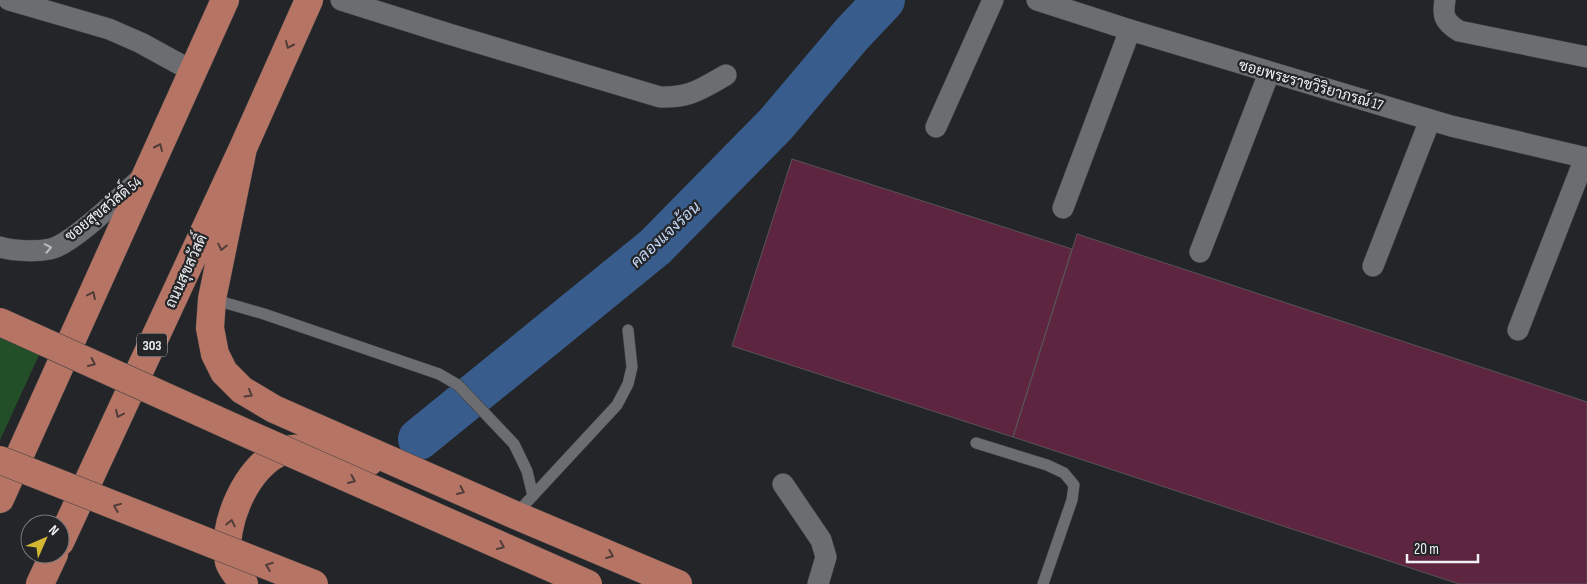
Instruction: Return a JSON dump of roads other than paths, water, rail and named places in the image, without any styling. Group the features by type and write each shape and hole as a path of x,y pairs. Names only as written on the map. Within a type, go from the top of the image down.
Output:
{"main road":[{"path":"0,499 225,0"},
{"name":"ถนนสุขสวัสดิ์","path":"70,520 243,148 309,0"},
{"path":"243,148 212,299 210,328 215,354 224,372 242,390 274,409 424,474"},
{"path":"0,322 588,584"},
{"path":"0,454 57,371"},
{"path":"244,584 229,563 227,540 234,511 250,477 267,460 283,451 307,449 424,474 524,505 678,584"},
{"path":"0,460 314,584"},
{"path":"40,584 49,564"}],"street":[{"path":"9,0 108,29 141,43 192,71"},
{"path":"341,0 660,97 677,97 696,91 726,75"},
{"path":"936,127 994,0"},
{"name":"ซอยพระราชวิริยาภรณ์ 17","path":"1037,0 1269,73 1430,120 1586,158"},
{"path":"1446,0 1444,15 1448,24 1459,31 1587,57"},
{"path":"1062,208 1130,30"},
{"path":"1200,252 1269,73"},
{"path":"1373,266 1430,120"},
{"path":"1518,330 1586,158"},
{"name":"ซอยสุขสวัสดิ์ 54","path":"0,247 32,250 51,249 70,239 148,173"},
{"path":"783,484 821,540 826,557 818,584"}],"lane":[{"path":"212,299 264,314 439,374 458,386 514,444 527,471 524,505"},
{"path":"524,505 617,405 628,384 632,366 628,330"},
{"path":"976,443 1047,466 1064,474 1074,485 1072,500 1043,584"}],"waterway":[{"name":"คลองแจงร้อน","path":"419,439 655,247 776,124 852,34 884,0"}]}
